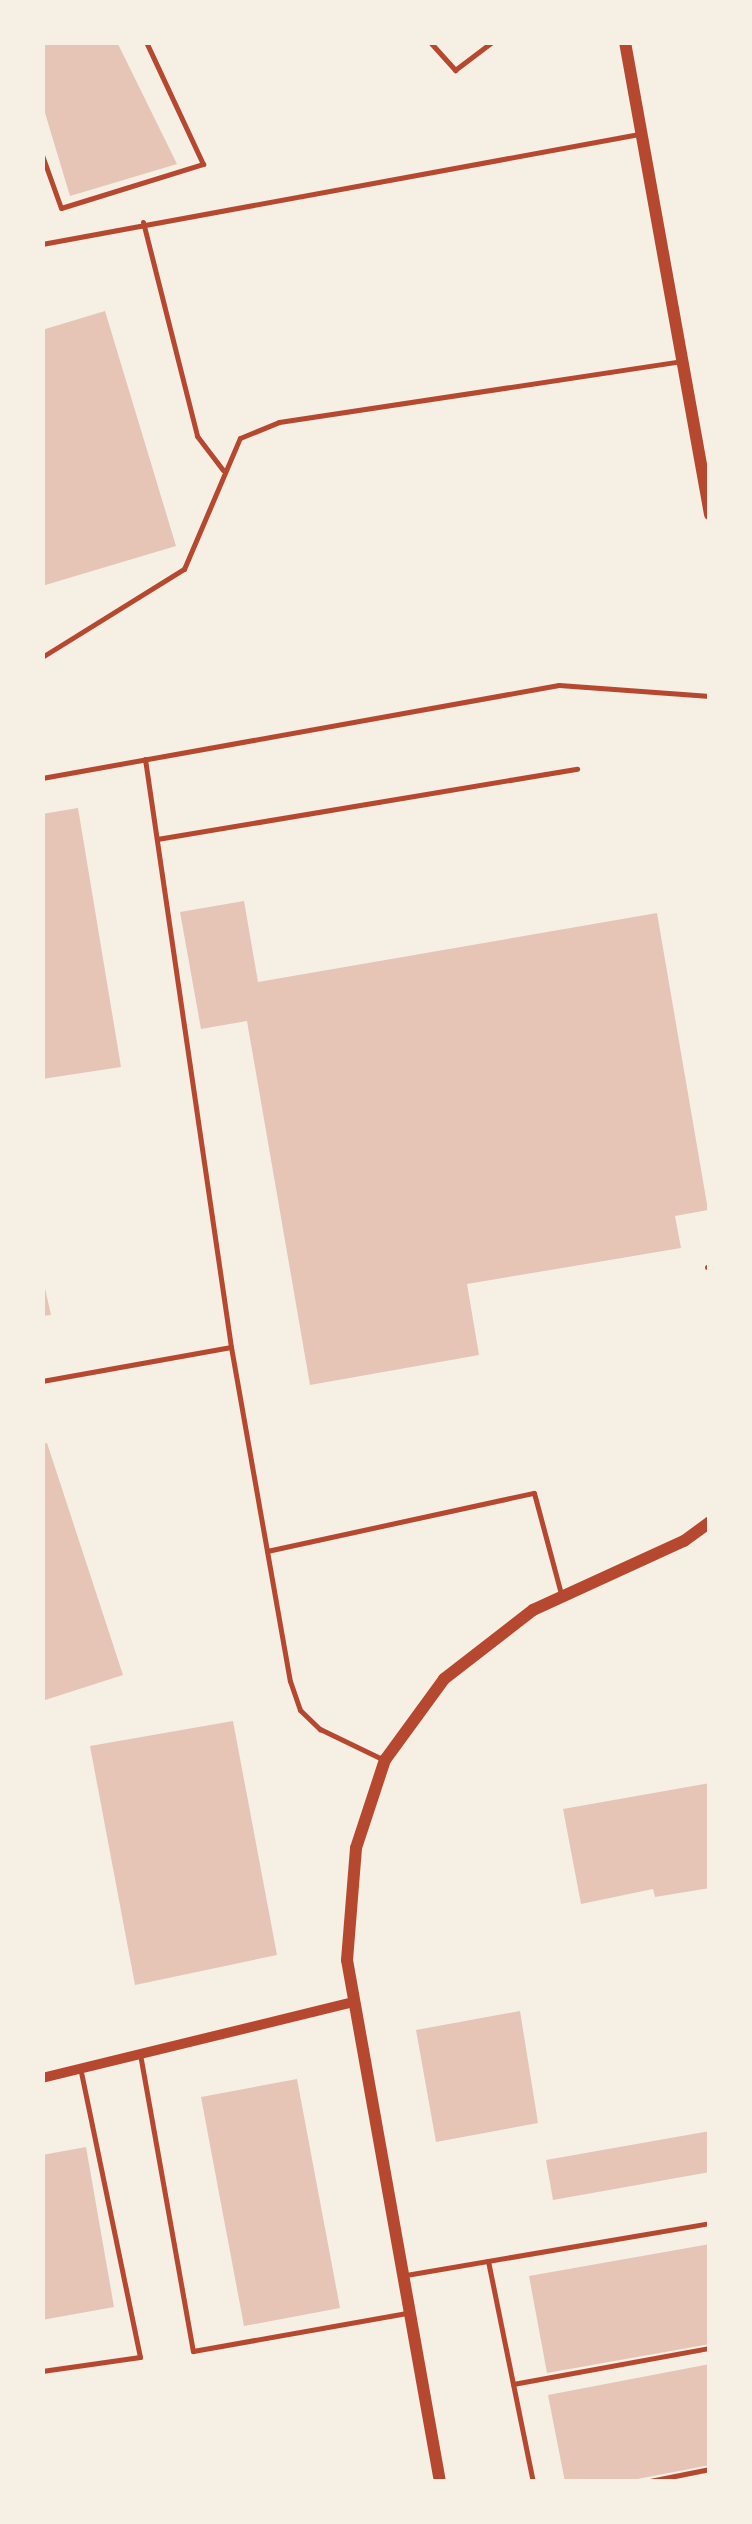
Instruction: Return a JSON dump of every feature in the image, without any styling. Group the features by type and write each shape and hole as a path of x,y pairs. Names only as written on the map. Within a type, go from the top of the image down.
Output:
{"street":[{"path":"625,42 646,133 710,514"},
{"path":"440,2482 353,2002 348,1888 385,1760 444,1680 533,1610 684,1541 710,1522"},
{"path":"42,2078 353,2002"}],"lane":[{"path":"42,154 62,208 204,164 146,42"},
{"path":"430,42 455,70 492,42"},
{"path":"42,244 143,222 646,133"},
{"path":"143,222 197,436 223,470"},
{"path":"42,657 184,568 205,531 223,470 240,438 279,422 684,360"},
{"path":"42,778 558,685 710,696"},
{"path":"145,759 231,1347 300,1710 320,1729 385,1760"},
{"path":"157,839 577,770"},
{"path":"42,1381 231,1347"},
{"path":"267,1551 534,1492 562,1597"},
{"path":"140,2054 193,2351 410,2313"},
{"path":"42,2372 140,2357 80,2068"},
{"path":"403,2276 710,2223"},
{"path":"488,2261 533,2482"},
{"path":"513,2384 710,2348"},
{"path":"645,2482 710,2469"}],"building":[{"path":"42,42 117,42 177,164 70,196 42,103"},
{"path":"105,311 176,546 42,586 42,330"},
{"path":"78,808 121,1067 42,1079 42,814"},
{"path":"244,901 258,982 657,913 708,1210 675,1216 681,1248 467,1284 479,1355 310,1385 247,1021 201,1029 180,912"},
{"path":"42,1275 51,1315 42,1316"},
{"path":"47,1443 123,1675 42,1701 42,1444"},
{"path":"233,1721 277,1955 135,1985 90,1746"},
{"path":"710,1783 710,1888 655,1897 653,1889 581,1904 563,1809"},
{"path":"520,2011 538,2123 436,2142 416,2030"},
{"path":"297,2079 340,2308 244,2326 201,2097"},
{"path":"710,2131 710,2172 553,2200 546,2160"},
{"path":"86,2147 114,2307 42,2320 42,2155"},
{"path":"710,2244 710,2344 547,2373 529,2276"},
{"path":"710,2364 710,2465 622,2482 565,2482 548,2395"}]}
